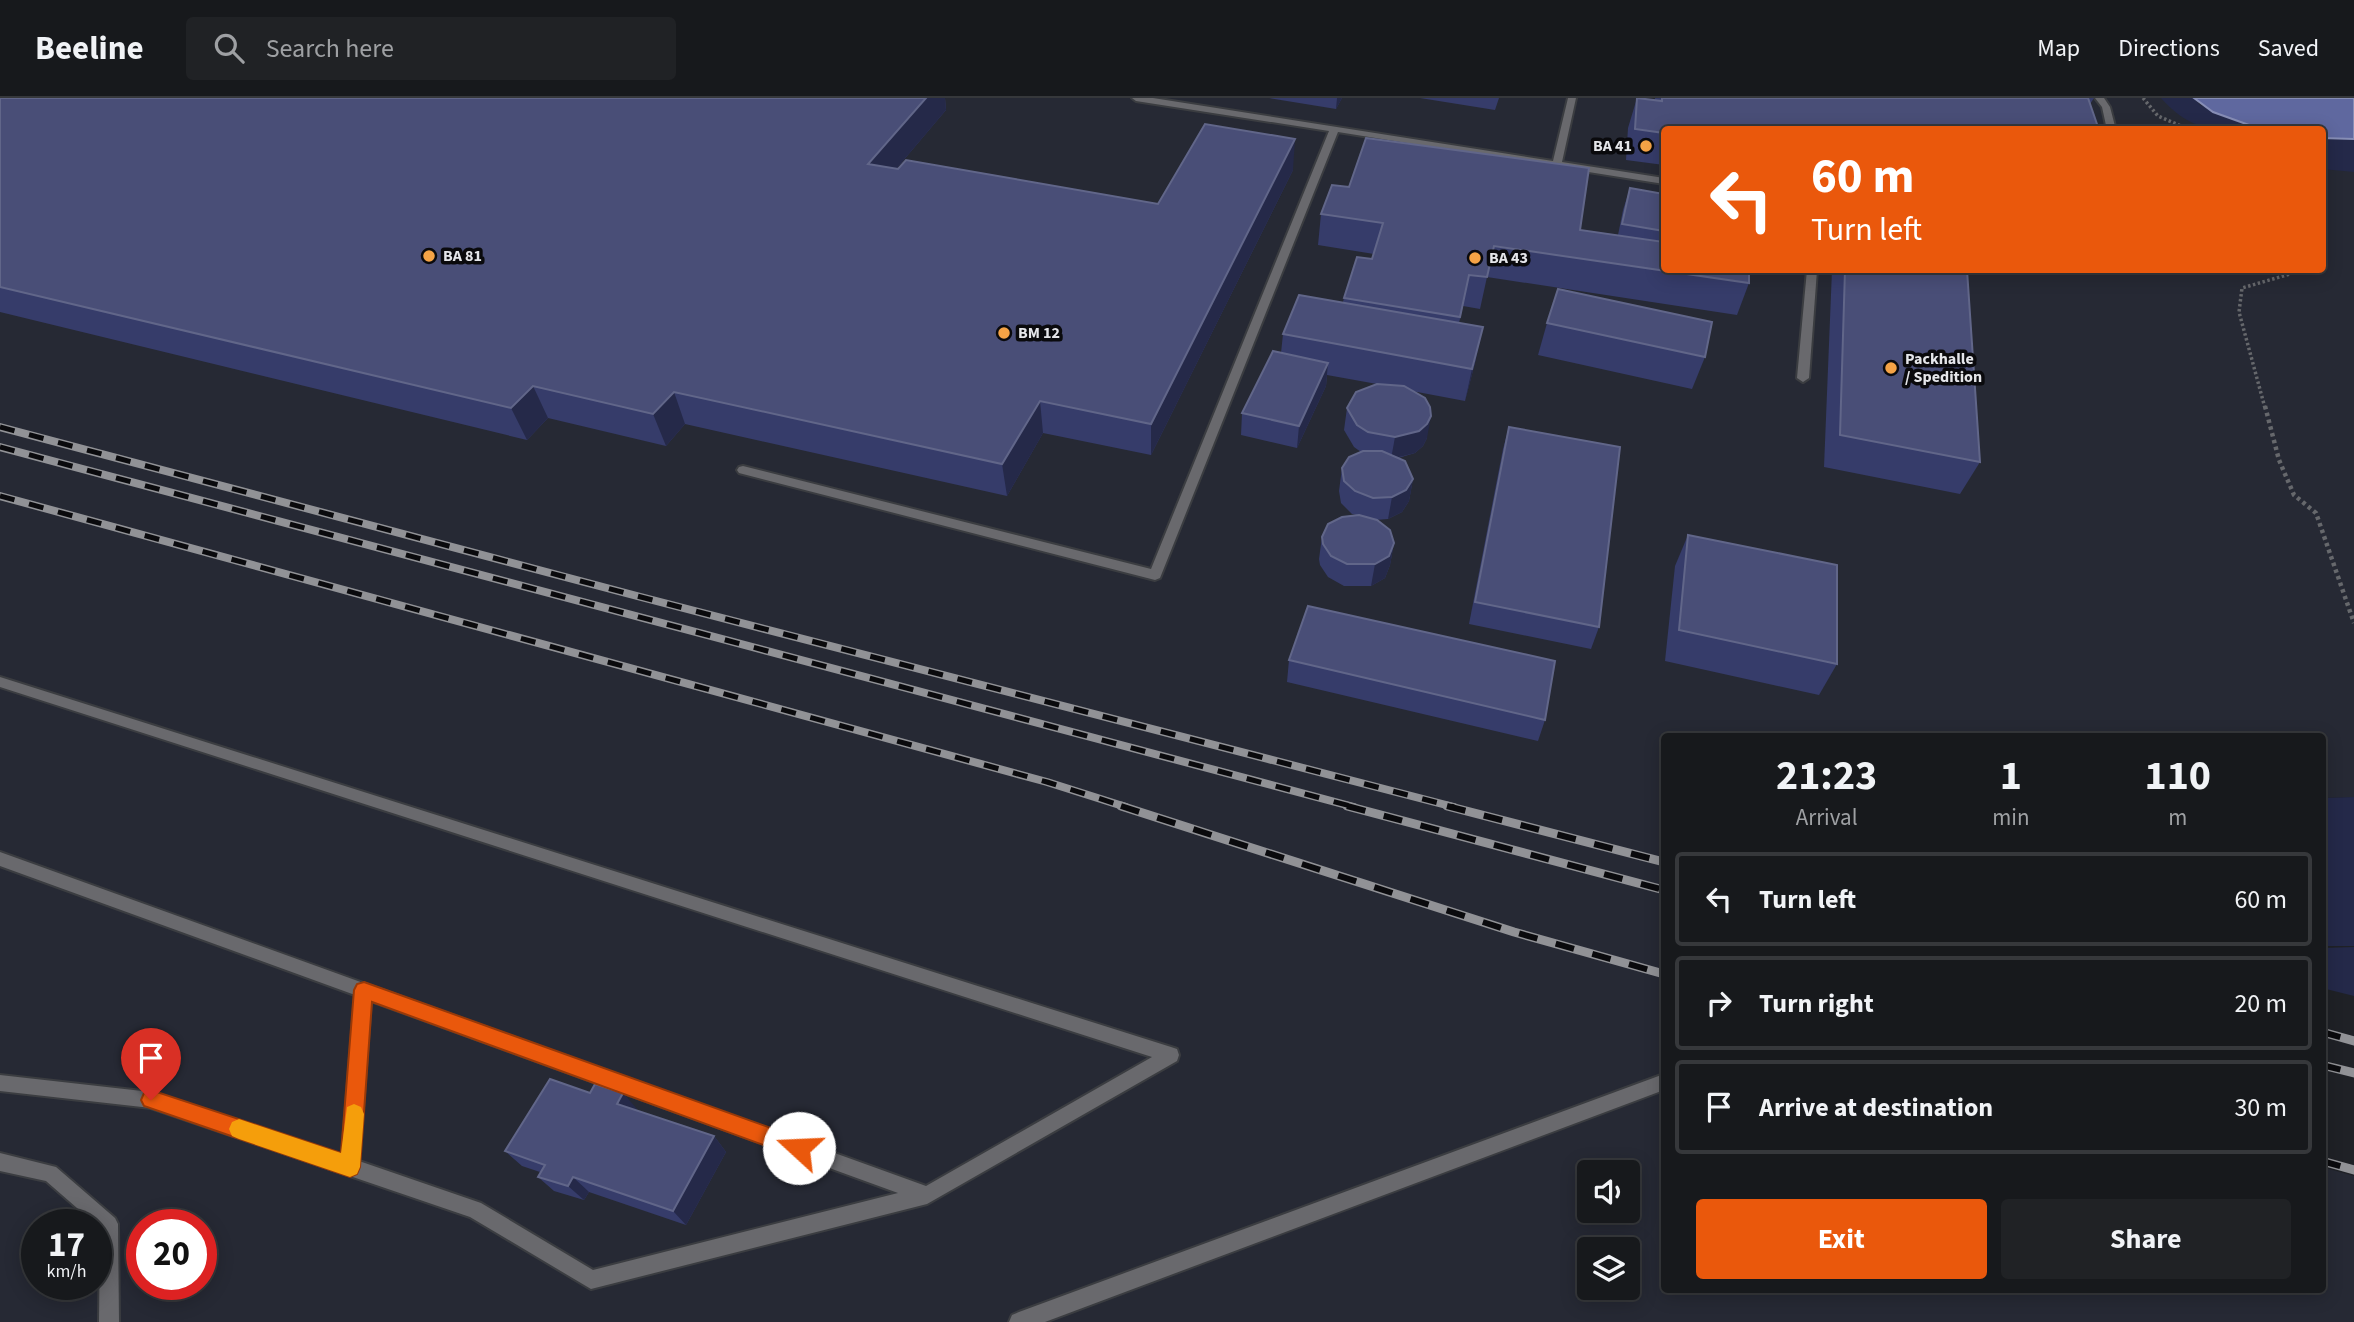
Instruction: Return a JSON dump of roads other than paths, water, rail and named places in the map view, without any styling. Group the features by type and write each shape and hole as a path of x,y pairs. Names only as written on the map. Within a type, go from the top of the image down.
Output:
{"street":[{"path":"1136,98 1661,181"},
{"path":"1557,164 1572,98"},
{"path":"2099,98 2106,107 2111,126"},
{"path":"743,470 1154,575 1334,130"},
{"path":"1803,378 1812,273"},
{"path":"0,682 1171,1055 927,1195 591,1280 475,1209 151,1100 0,1083"},
{"path":"0,859 927,1195"},
{"path":"350,1167 364,990"},
{"path":"1019,1322 1661,1083"},
{"path":"0,1162 50,1173 109,1224 109,1322"}],"railway":[{"path":"0,427 637,596 1454,807"},
{"path":"0,447 1354,807"},
{"path":"0,496 1047,782 1126,807"},
{"path":"1121,806 1514,932 1661,973"},
{"path":"1347,806 1661,889"},
{"path":"1447,806 1661,861"},
{"path":"2326,1033 2354,1041"},
{"path":"2326,1066 2354,1073"},
{"path":"2326,1162 2354,1170"}],"place":[{"name":"BA 41","path":"1646,146"},
{"name":"BA 81","path":"429,256"},
{"name":"BA 43","path":"1475,258"},
{"name":"BM 12","path":"1004,333"},
{"name":"Packhalle / Spedition","path":"1891,368"}]}
